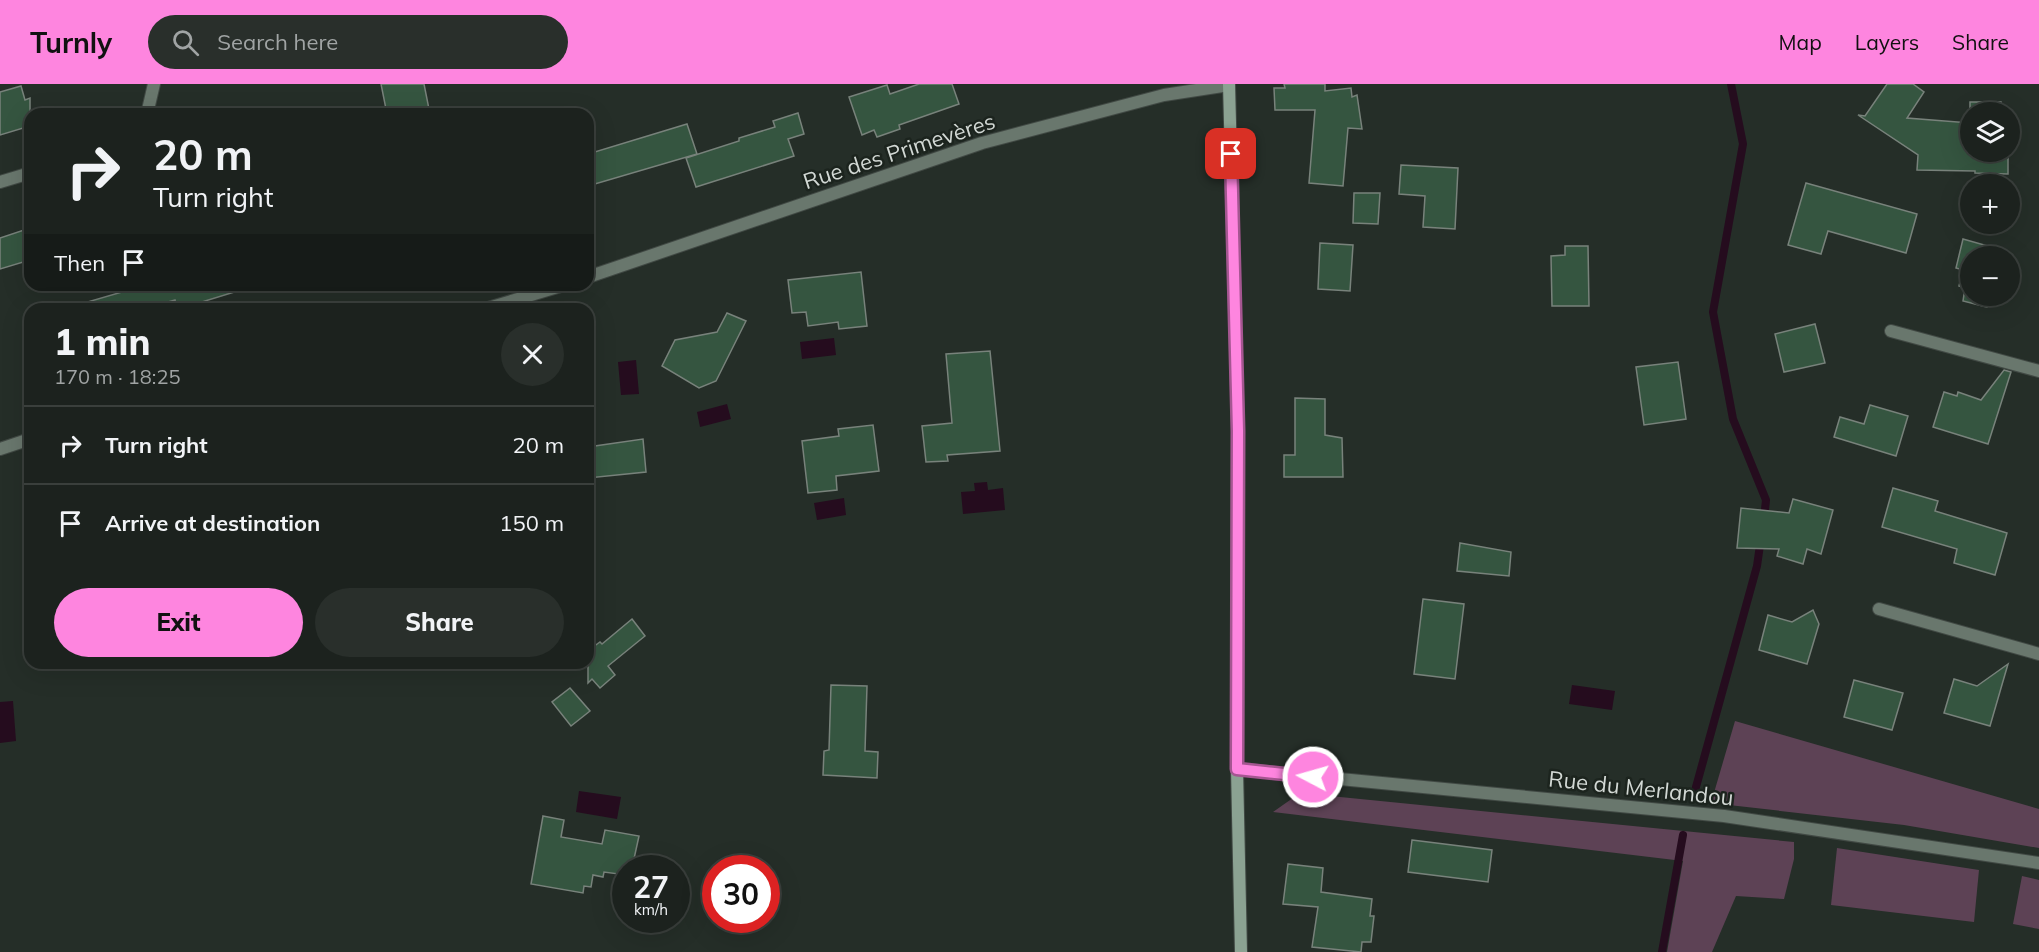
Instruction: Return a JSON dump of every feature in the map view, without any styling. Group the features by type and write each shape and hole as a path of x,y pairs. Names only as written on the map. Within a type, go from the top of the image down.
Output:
{"main road":[{"path":"1229,84 1238,431 1237,769 1241,952"}],"street":[{"path":"148,108 154,84"},
{"name":"Rue des Primevères","path":"594,275 982,144 1164,95 1229,84"},
{"path":"0,182 24,175"},
{"path":"504,303 544,291"},
{"path":"1891,331 2039,371"},
{"path":"0,449 24,441"},
{"path":"1879,609 2039,654"},
{"name":"Rue du Merlandou","path":"1237,769 1724,816 2039,863"}],"shaded area":[{"path":"834,338 836,355 802,359 800,342"},
{"path":"636,360 639,394 621,395 618,362"},
{"path":"727,404 731,419 700,427 697,412"},
{"path":"987,482 988,490 1003,488 1005,510 963,514 961,492 975,491 974,483"},
{"path":"844,498 846,515 817,520 814,503"},
{"path":"1572,685 1615,691 1612,710 1569,704"},
{"path":"13,701 16,741 0,743 0,702"},
{"path":"1735,721 2039,809 2039,848 1904,825 1711,803"},
{"path":"579,791 621,797 617,819 576,812"},
{"path":"1300,793 1794,842 1794,859 1784,899 1736,896 1712,952 1667,952 1683,861 1273,812"},
{"path":"1837,848 1979,870 1974,922 1831,905"},
{"path":"2022,876 2039,880 2039,929 2013,924"}],"building":[{"path":"381,84 424,84 429,108 386,108"},
{"path":"919,84 952,84 959,104 899,125 900,129 877,137 874,130 862,135 849,97 887,85 890,94"},
{"path":"1284,84 1325,84 1325,91 1351,88 1352,97 1357,95 1362,129 1348,128 1343,186 1309,183 1315,110 1275,110 1274,88 1285,88"},
{"path":"1887,84 1913,84 1924,92 1907,118 1960,122 1960,162 2008,162 2008,174 1917,170 1918,155 1858,115 1865,116"},
{"path":"21,86 25,100 30,98 30,108 24,108 24,128 0,135 0,92"},
{"path":"798,113 804,134 788,139 794,156 696,187 686,158 775,127 773,121"},
{"path":"687,124 697,154 594,184 594,152"},
{"path":"1401,165 1458,168 1455,229 1423,227 1425,196 1399,194"},
{"path":"1806,183 1917,214 1906,253 1828,231 1821,254 1788,245"},
{"path":"1354,193 1380,193 1378,224 1353,223"},
{"path":"24,230 24,262 0,269 0,238"},
{"path":"1963,239 1988,246 1961,246"},
{"path":"1320,243 1353,245 1350,291 1318,289"},
{"path":"1565,246 1588,246 1589,306 1552,306 1551,256 1565,255"},
{"path":"1960,251 1960,269 1956,268"},
{"path":"861,272 867,326 839,329 838,322 808,326 806,312 792,313 788,280"},
{"path":"125,291 238,291 199,303 176,303 175,300 165,303 84,303"},
{"path":"727,313 746,321 716,381 699,388 662,366 675,340 717,332"},
{"path":"1815,324 1825,363 1784,372 1775,334"},
{"path":"990,351 1000,451 947,455 948,461 926,462 922,426 952,423 946,354"},
{"path":"1678,362 1686,419 1644,425 1636,367"},
{"path":"2004,370 2011,372 1988,444 1933,427 1944,392 1957,396 1958,392 1981,400"},
{"path":"1295,398 1325,399 1325,435 1342,438 1343,477 1284,477 1284,455 1295,455"},
{"path":"1870,405 1908,416 1896,456 1834,437 1840,417 1864,424"},
{"path":"873,425 879,471 836,476 837,490 808,493 802,441 839,436 838,429"},
{"path":"643,439 646,472 594,477 594,446"},
{"path":"1893,488 1938,501 1935,511 2007,533 1995,575 1954,563 1957,549 1882,527"},
{"path":"1793,499 1833,510 1821,554 1807,549 1803,564 1777,556 1779,549 1737,548 1741,508 1789,513"},
{"path":"1460,543 1511,552 1509,576 1457,571"},
{"path":"1423,599 1464,604 1455,679 1414,674"},
{"path":"1813,610 1819,624 1807,664 1759,650 1768,615 1792,622"},
{"path":"632,619 645,636 608,666 615,675 600,688 592,679 588,683 588,669 594,669 594,646 600,642 602,644"},
{"path":"2008,664 1990,726 1944,713 1954,679 1977,686"},
{"path":"1854,680 1903,693 1892,730 1844,717"},
{"path":"831,685 867,686 865,751 878,752 877,778 823,775 824,751 829,750"},
{"path":"570,688 590,711 571,726 552,702"},
{"path":"543,816 564,820 561,837 602,844 605,830 639,836 635,855 612,855 612,873 604,872 603,877 593,875 591,887 584,886 583,893 531,884"},
{"path":"1412,840 1492,850 1488,882 1408,872"},
{"path":"1288,864 1323,868 1321,892 1372,899 1370,916 1374,916 1371,942 1362,942 1361,952 1312,947 1318,907 1283,904"}],"waterway":[{"path":"1731,84 1743,144 1713,312 1733,419 1766,500 1764,519"},
{"path":"1696,787 1757,566 1761,538"},
{"path":"1662,952 1683,835"}],"route":[{"path":"1231,154 1238,431 1237,769 1313,777"}]}
